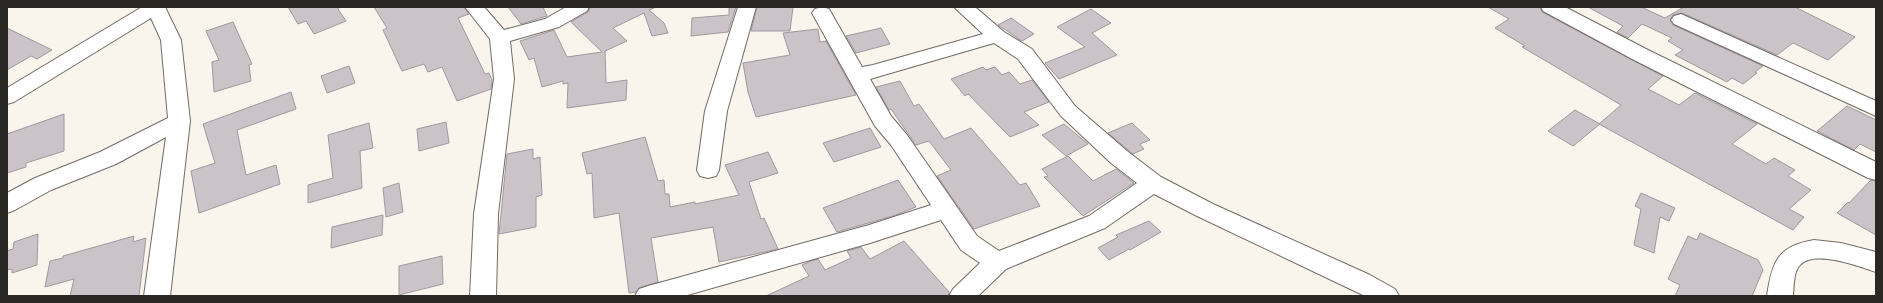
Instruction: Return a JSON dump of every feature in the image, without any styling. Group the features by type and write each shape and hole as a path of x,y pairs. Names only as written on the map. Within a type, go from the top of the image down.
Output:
{"street":[{"path":"7,98 156,7 171,40 179,121 157,296"},
{"path":"474,7 500,38 504,79 486,214 483,296"},
{"path":"500,38 552,23 580,7"},
{"path":"708,170 716,111 747,7"},
{"path":"963,7 997,36 1025,54 1068,111 1120,157 1153,183 1204,210 1361,282 1386,296"},
{"path":"1550,7 1641,55 1876,172"},
{"path":"822,13 855,74 883,121 899,140 969,243 997,262"},
{"path":"1681,20 1876,109"},
{"path":"855,74 874,72 997,36"},
{"path":"7,204 43,184 108,158 179,121"},
{"path":"962,296 997,262 1097,222 1153,183"},
{"path":"648,296 870,234 946,209"},
{"path":"1780,296 1786,266 1797,254 1814,248 1842,252 1876,262"}],"building":[{"path":"288,7 339,7 338,9 346,21 314,34 306,21 298,24"},
{"path":"374,7 464,7 469,14 458,18 485,74 489,73 492,80 491,89 457,101 442,67 428,72 424,64 402,71 383,30 387,28"},
{"path":"508,7 543,7 547,16 521,24"},
{"path":"590,7 656,7 649,10 664,23 668,33 652,36 644,13 613,28 627,41 605,51 606,83 627,80 626,100 567,108 568,83 563,84 563,81 542,87 534,58 529,60 520,41 554,30 567,57 602,52 571,22 588,12"},
{"path":"729,7 736,7 728,32 691,36 692,18 729,15"},
{"path":"757,7 793,7 790,31 751,31"},
{"path":"1488,7 1540,7 1542,12 1663,76 1648,89 1679,105 1695,93 1757,124 1732,144 1766,164 1774,158 1795,170 1788,176 1811,190 1789,209 1804,217 1793,230 1599,124 1621,105 1522,47 1525,46 1495,28 1509,19"},
{"path":"1588,7 1641,7 1665,18 1684,7 1795,7 1855,37 1828,60 1793,43 1777,55 1682,13 1673,15 1670,20 1673,25 1763,66 1743,84 1732,78 1727,82 1675,55 1683,50 1668,41 1672,38 1642,24 1628,38 1617,32 1623,26"},
{"path":"1091,9 1111,23 1092,33 1117,55 1059,79 1045,63 1085,47 1057,27"},
{"path":"1011,18 1034,34 1022,41 998,25"},
{"path":"233,22 252,64 249,65 251,81 214,92 212,62 219,60 206,31"},
{"path":"7,28 52,50 37,59 31,56 7,70"},
{"path":"881,28 890,44 856,53 846,36"},
{"path":"818,29 820,42 826,41 856,95 756,117 748,92 743,63 790,55 783,33"},
{"path":"349,66 355,83 327,93 321,76"},
{"path":"983,67 986,70 995,67 1002,75 1009,72 1020,84 1032,80 1049,102 1024,112 1039,125 1010,137 968,94 965,96 951,79"},
{"path":"900,81 914,106 919,104 944,139 971,128 1020,185 1026,183 1040,206 974,229 937,176 951,170 929,141 916,145 891,109 889,110 876,87"},
{"path":"291,92 296,109 237,130 246,175 276,165 280,184 199,213 191,171 215,163 203,124"},
{"path":"1847,106 1876,120 1876,152 1860,144 1854,150 1817,131"},
{"path":"1575,110 1600,124 1573,146 1548,131"},
{"path":"64,114 64,151 26,163 26,167 7,173 7,134"},
{"path":"446,122 449,143 419,151 417,129"},
{"path":"369,123 373,148 360,151 362,188 308,203 308,185 333,178 328,135"},
{"path":"1132,123 1150,140 1140,144 1144,149 1133,154 1108,133"},
{"path":"1064,124 1088,144 1066,156 1042,135"},
{"path":"870,128 881,147 834,162 823,143"},
{"path":"645,137 658,181 664,180 665,194 669,194 670,207 695,202 695,204 739,195 725,165 768,152 778,173 749,182 761,219 764,218 778,249 719,262 713,227 651,238 658,282 639,288 636,292 629,293 619,213 594,218 592,173 587,174 582,153"},
{"path":"533,149 533,159 540,157 542,195 536,197 536,227 499,234 507,154"},
{"path":"1068,156 1093,181 1116,169 1134,183 1083,216 1044,177 1048,176 1042,169"},
{"path":"898,180 916,207 893,216 837,232 823,208"},
{"path":"1871,180 1876,181 1876,235 1837,213"},
{"path":"399,183 403,212 386,217 383,188"},
{"path":"1641,193 1675,208 1669,221 1660,217 1654,253 1634,245 1641,209 1635,206"},
{"path":"383,215 382,235 331,248 332,227"},
{"path":"1149,221 1161,232 1130,250 1129,249 1109,260 1098,248 1118,237 1116,235"},
{"path":"1700,233 1758,260 1763,270 1752,296 1675,296 1680,285 1668,279 1688,236 1697,240"},
{"path":"38,234 37,265 12,273 12,269 7,270 7,251 13,249 14,242"},
{"path":"134,236 133,242 146,238 139,296 70,296 74,279 45,287 50,261"},
{"path":"904,241 949,292 948,296 766,296 809,276 802,265 811,261 818,259 825,270 851,258 847,251 861,247 870,259"},
{"path":"442,256 443,284 399,295 399,266"}]}
